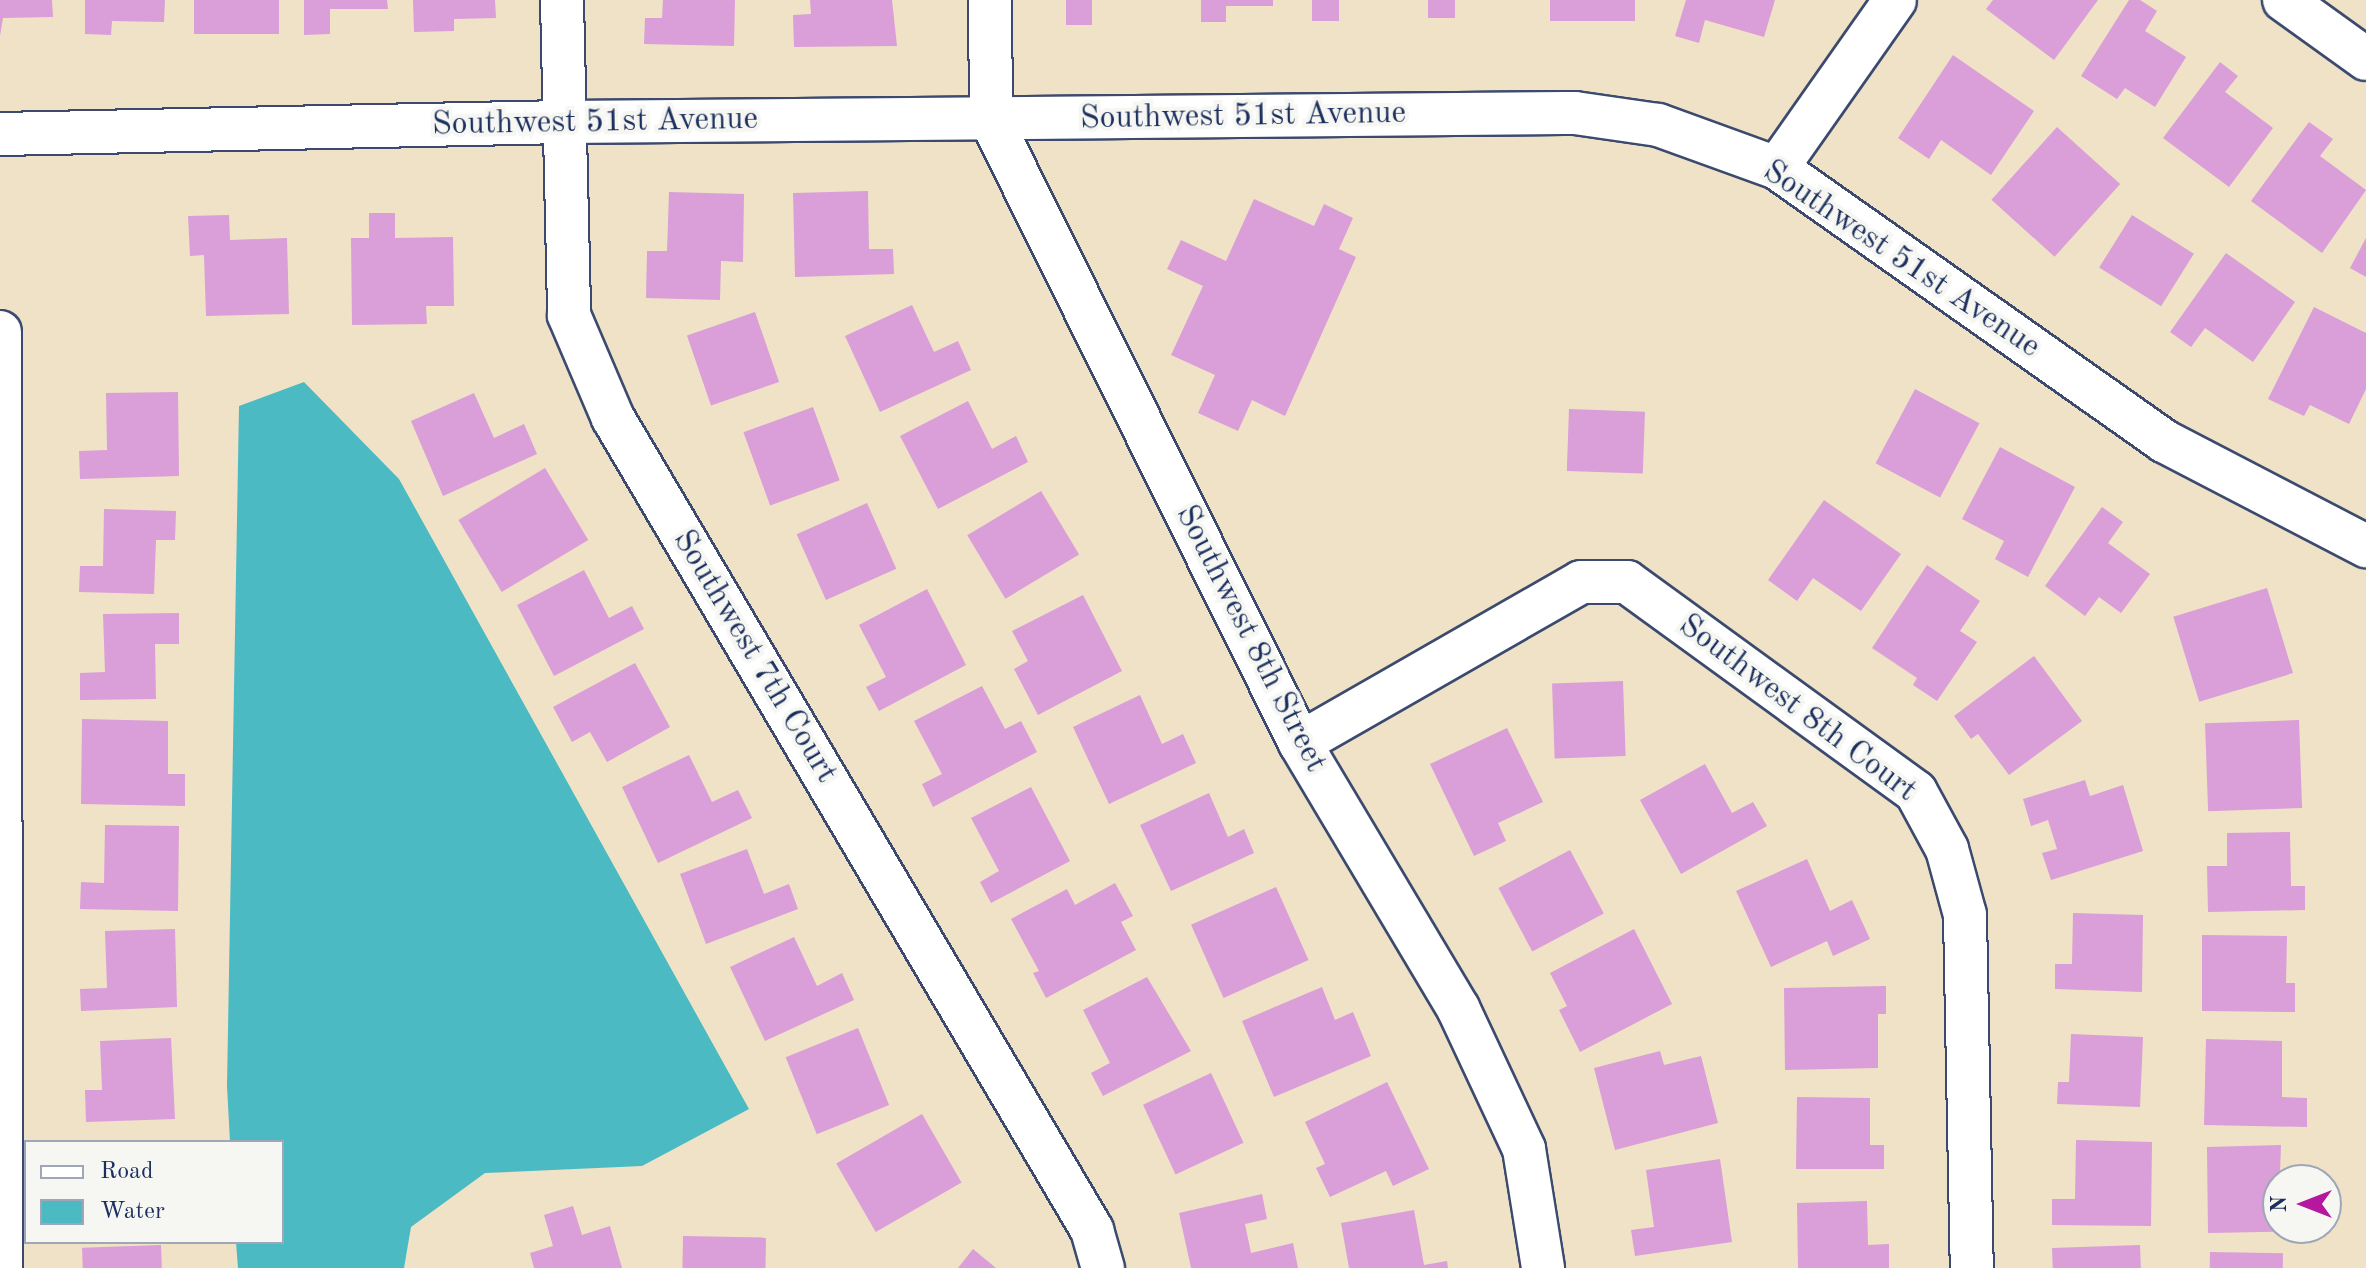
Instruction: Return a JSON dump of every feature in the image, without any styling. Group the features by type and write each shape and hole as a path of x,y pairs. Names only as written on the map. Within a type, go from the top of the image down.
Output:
{"street":[{"name":"Southwest 7th Court","path":"562,0 569,315 613,418 1092,1230 1103,1268"},
{"name":"Southwest 8th Street","path":"990,0 991,120 1300,743 1458,1008 1524,1149 1543,1268"},
{"path":"1777,168 1895,0"},
{"path":"2284,0 2366,59"},
{"name":"Southwest 51st Avenue","path":"0,134 564,122 1575,113 1658,125 1777,168 2164,441 2366,546"},
{"path":"0,332 1,1268"},
{"name":"Southwest 8th Court","path":"1300,743 1581,582 1627,582 1916,792 1947,849 1965,915 1972,1268"}],"water":[{"path":"304,382 399,479 749,1109 642,1166 485,1173 411,1227 404,1268 238,1268 236,1244 284,1244 284,1140 230,1140 227,1086 239,406"}],"building":[{"path":"0,0 52,0 53,17 3,18 0,36"},
{"path":"85,0 165,0 164,22 112,21 111,35 85,34"},
{"path":"194,0 279,0 279,34 194,34"},
{"path":"304,0 387,0 388,9 330,9 330,34 304,35"},
{"path":"413,0 495,0 496,18 454,19 454,31 414,32"},
{"path":"663,0 735,0 734,46 644,44 645,18 662,18"},
{"path":"810,0 892,0 897,46 794,47 793,15 811,14"},
{"path":"1066,0 1092,0 1092,25 1066,25"},
{"path":"1201,0 1273,0 1273,6 1226,6 1226,22 1201,22"},
{"path":"1312,0 1339,0 1339,21 1312,21"},
{"path":"1428,0 1455,0 1455,18 1428,18"},
{"path":"1550,0 1635,0 1635,21 1550,21"},
{"path":"1686,0 1775,0 1764,37 1705,20 1699,43 1675,36"},
{"path":"1993,0 2098,0 2054,60 1986,9"},
{"path":"2129,0 2140,0 2157,11 2145,31 2186,57 2155,107 2125,88 2117,99 2081,76"},
{"path":"1953,55 2034,111 1991,175 1941,140 1929,159 1898,138"},
{"path":"2220,62 2238,76 2225,92 2273,128 2229,187 2163,138"},
{"path":"2309,122 2333,139 2320,156 2366,190 2322,253 2251,201"},
{"path":"2057,127 2120,184 2055,257 1991,200"},
{"path":"868,191 869,249 893,249 894,274 795,277 793,193"},
{"path":"669,192 744,194 743,262 721,261 720,300 646,298 647,251 667,251"},
{"path":"1254,199 1314,226 1324,204 1353,218 1339,249 1356,257 1285,416 1252,400 1238,431 1198,413 1215,375 1171,355 1203,286 1167,269 1181,240 1226,261"},
{"path":"369,213 395,213 395,238 453,237 454,306 426,306 427,324 352,325 351,238 369,238"},
{"path":"229,215 230,240 287,238 289,314 206,316 204,255 190,256 188,216"},
{"path":"2132,215 2194,254 2161,306 2099,268"},
{"path":"2366,238 2366,277 2350,268"},
{"path":"2226,253 2295,302 2253,362 2205,328 2191,347 2170,332"},
{"path":"912,305 934,352 958,341 971,370 880,412 845,336"},
{"path":"2314,307 2366,333 2366,389 2349,424 2310,405 2304,416 2268,399"},
{"path":"755,312 779,382 711,405 687,335"},
{"path":"1915,389 1979,423 1940,497 1876,463"},
{"path":"178,392 179,476 80,479 79,451 107,450 106,393"},
{"path":"474,393 494,438 524,424 537,454 443,496 411,421"},
{"path":"968,401 992,449 1016,436 1028,462 938,509 900,436"},
{"path":"813,407 840,480 770,506 743,432"},
{"path":"1569,409 1645,412 1643,474 1567,471"},
{"path":"2000,447 2075,487 2028,577 1995,559 2004,541 1962,519"},
{"path":"545,468 588,540 502,592 458,520"},
{"path":"1041,491 1079,554 1005,599 967,535"},
{"path":"1824,500 1901,554 1861,611 1813,578 1797,601 1768,580"},
{"path":"867,503 896,569 826,600 797,534"},
{"path":"2102,507 2123,522 2108,543 2150,574 2121,613 2099,597 2085,616 2045,586"},
{"path":"104,509 176,511 175,540 156,540 154,594 79,592 80,566 103,566"},
{"path":"1927,565 1980,601 1960,631 1977,642 1937,701 1913,685 1917,678 1872,648"},
{"path":"584,570 609,618 632,606 644,629 554,676 517,605"},
{"path":"2267,588 2293,673 2199,702 2173,617"},
{"path":"927,589 966,665 879,711 866,687 886,677 859,625"},
{"path":"1083,595 1122,671 1038,715 1014,669 1028,661 1012,631"},
{"path":"179,613 179,644 155,644 156,699 80,700 80,673 105,672 103,614"},
{"path":"2034,656 2082,721 2009,775 1978,734 1971,739 1954,716"},
{"path":"635,663 670,727 607,762 590,732 572,742 553,707"},
{"path":"1623,681 1626,756 1555,758 1552,683"},
{"path":"982,686 1005,729 1021,721 1037,752 933,807 922,784 942,774 914,721"},
{"path":"1140,695 1162,744 1183,734 1196,763 1109,804 1073,727"},
{"path":"82,719 168,721 168,774 185,774 185,806 81,804"},
{"path":"2299,720 2302,808 2208,811 2205,723"},
{"path":"1507,728 1543,802 1498,823 1506,841 1474,856 1430,764"},
{"path":"689,755 712,802 738,790 752,818 658,863 622,787"},
{"path":"1705,764 1732,813 1753,802 1767,826 1681,874 1640,800"},
{"path":"2085,780 2090,796 2123,785 2143,851 2051,880 2042,853 2057,849 2048,820 2031,826 2023,799"},
{"path":"1031,787 1070,861 991,903 980,882 999,871 971,818"},
{"path":"1209,793 1228,837 1244,829 1254,853 1171,891 1140,825"},
{"path":"105,825 179,826 178,911 80,909 81,882 104,883"},
{"path":"2290,832 2291,886 2305,886 2305,910 2208,912 2207,866 2227,866 2227,833"},
{"path":"747,849 764,894 789,884 798,909 706,944 680,874"},
{"path":"1570,850 1604,914 1532,952 1498,888"},
{"path":"1807,859 1830,911 1852,900 1870,939 1833,956 1827,941 1771,967 1736,891"},
{"path":"1115,883 1133,916 1121,922 1136,950 1046,998 1033,973 1039,971 1011,919 1067,889 1075,905"},
{"path":"1276,887 1309,960 1224,998 1191,925"},
{"path":"2073,913 2143,915 2142,992 2055,989 2055,964 2072,964"},
{"path":"175,929 177,1007 81,1011 80,989 107,988 105,931"},
{"path":"1634,929 1672,1004 1580,1052 1559,1010 1567,1006 1550,973"},
{"path":"2202,935 2287,936 2286,983 2295,983 2295,1012 2202,1011"},
{"path":"794,937 817,986 842,973 854,1000 765,1041 730,967"},
{"path":"1147,977 1191,1051 1103,1096 1091,1073 1110,1063 1083,1010"},
{"path":"1886,986 1886,1014 1878,1014 1878,1068 1785,1070 1784,988"},
{"path":"1322,987 1335,1020 1353,1012 1371,1056 1274,1097 1242,1021"},
{"path":"858,1028 889,1105 817,1134 786,1057"},
{"path":"2071,1034 2143,1037 2140,1107 2057,1104 2058,1082 2069,1082"},
{"path":"171,1038 175,1119 86,1122 85,1090 102,1090 100,1041"},
{"path":"2206,1039 2282,1041 2282,1097 2307,1098 2307,1127 2204,1125"},
{"path":"1660,1051 1664,1065 1701,1056 1718,1123 1615,1150 1594,1068"},
{"path":"1211,1073 1244,1143 1176,1174 1143,1105"},
{"path":"1387,1082 1429,1169 1393,1186 1386,1171 1330,1197 1316,1168 1325,1164 1305,1122"},
{"path":"1797,1097 1870,1098 1870,1145 1884,1145 1884,1169 1796,1169"},
{"path":"922,1114 962,1182 876,1232 836,1164"},
{"path":"2076,1140 2152,1142 2151,1226 2052,1225 2052,1199 2075,1199"},
{"path":"2281,1145 2280,1164 2262,1164 2262,1232 2208,1233 2207,1147"},
{"path":"1720,1159 1732,1242 1635,1256 1631,1230 1654,1227 1646,1170"},
{"path":"1262,1194 1267,1219 1245,1224 1251,1253 1293,1243 1298,1268 1191,1268 1179,1213"},
{"path":"1867,1201 1868,1245 1889,1244 1889,1268 1798,1268 1797,1203"},
{"path":"573,1206 582,1235 610,1226 622,1268 534,1268 530,1253 553,1246 544,1215"},
{"path":"1414,1210 1424,1265 1447,1261 1448,1268 1349,1268 1341,1223"},
{"path":"683,1236 766,1237 765,1268 682,1268"},
{"path":"161,1245 162,1268 83,1268 82,1248"},
{"path":"2140,1245 2141,1268 2053,1268 2052,1248"},
{"path":"973,1249 996,1268 958,1268"},
{"path":"2210,1252 2283,1253 2283,1268 2210,1268"}]}
